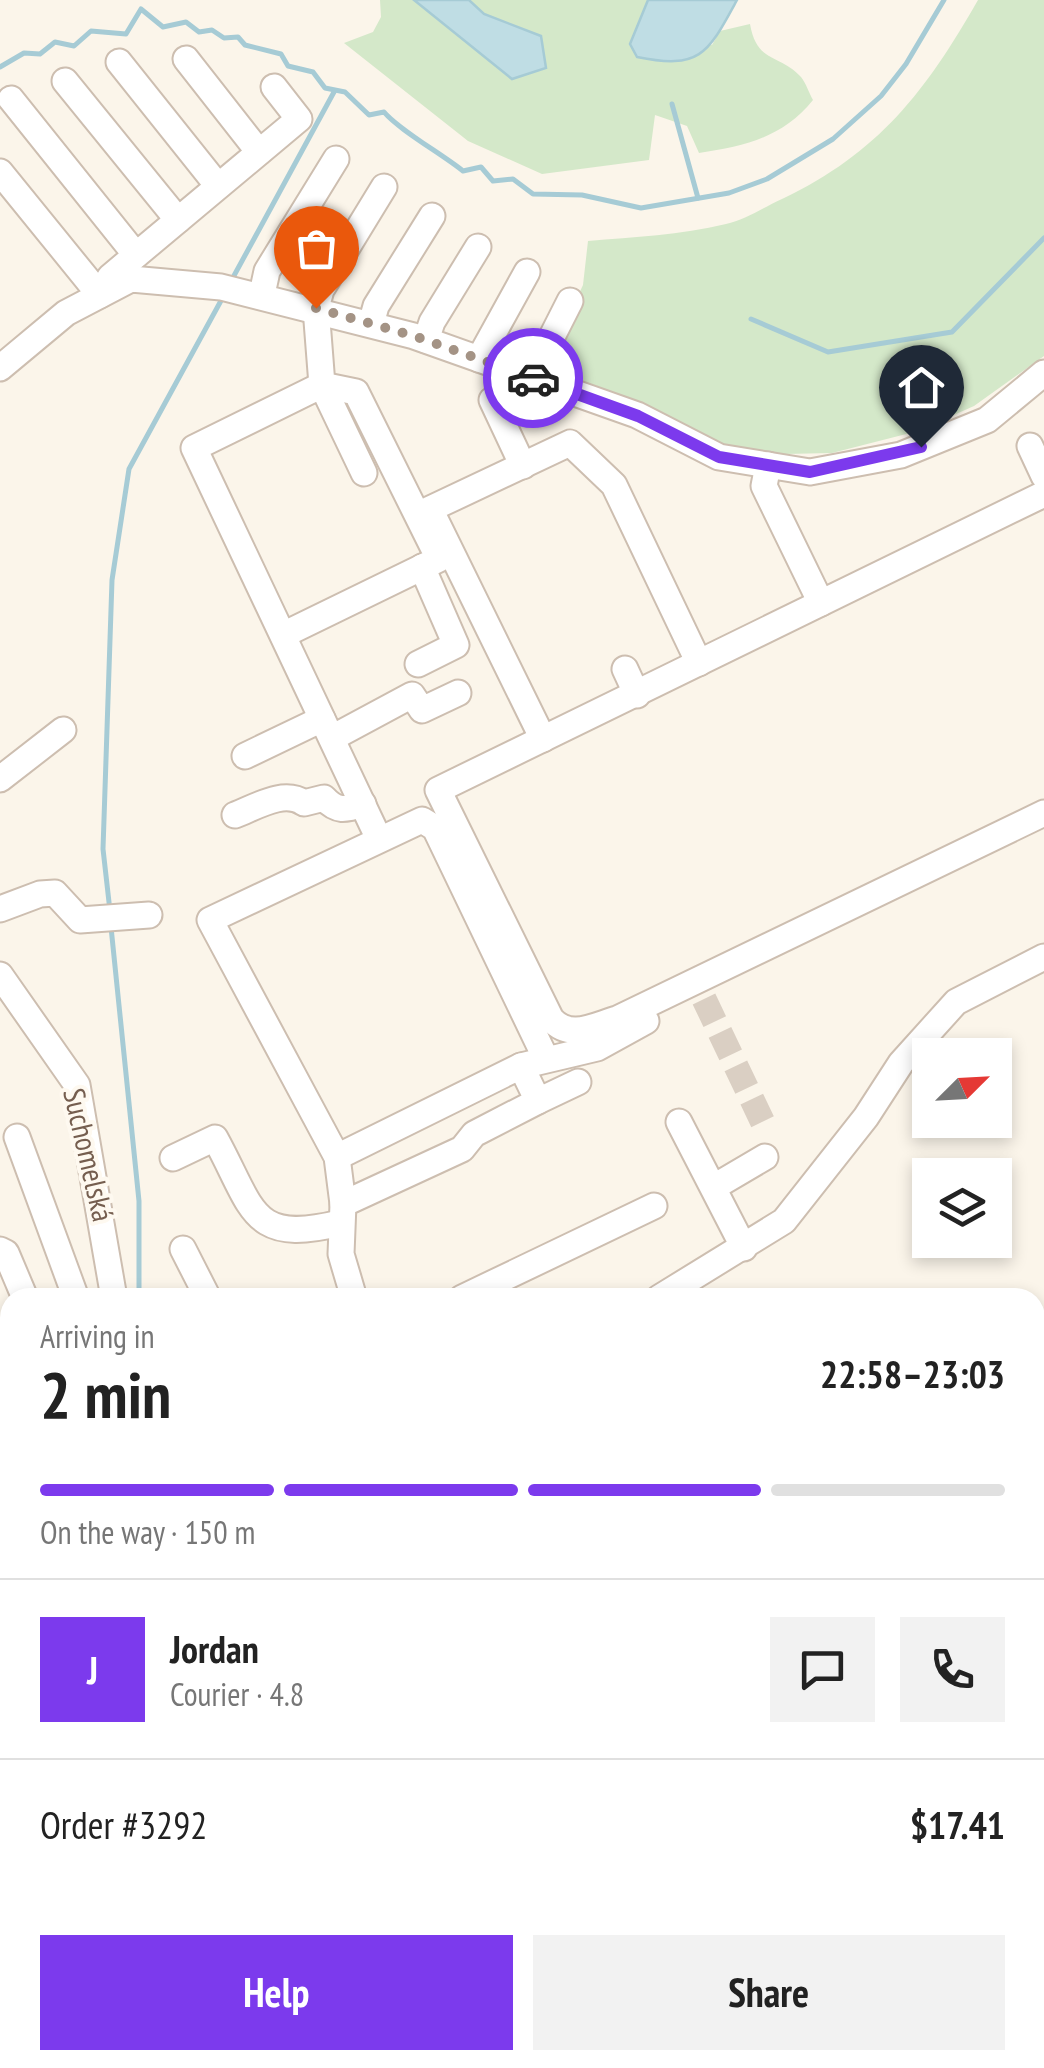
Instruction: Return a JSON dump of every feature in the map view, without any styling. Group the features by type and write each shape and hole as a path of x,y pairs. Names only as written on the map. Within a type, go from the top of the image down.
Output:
{"street":[{"path":"186,59 259,152"},
{"path":"119,62 218,186"},
{"path":"65,81 178,220"},
{"path":"100,296 110,277 299,119 274,87"},
{"path":"11,99 136,255"},
{"path":"240,290 266,271 336,159"},
{"path":"0,172 100,296"},
{"path":"364,473 322,385 316,308 321,290 384,187"},
{"path":"371,324 376,306 432,216"},
{"path":"426,340 432,322 478,247"},
{"path":"478,359 527,272"},
{"path":"0,368 66,314 131,279 240,290 426,340 638,416 719,457 810,472 902,455 988,420 1042,379"},
{"path":"531,378 570,300"},
{"path":"283,635 438,558 356,392 322,385 194,448 378,837"},
{"path":"492,400 523,466"},
{"path":"543,739 430,509 570,443 614,485 700,663"},
{"path":"1030,446 1044,476"},
{"path":"768,465 764,486 820,603"},
{"path":"1044,494 438,790 560,1029 572,1032 617,1018 660,998 700,990 1044,813"},
{"path":"418,664 456,645 422,567"},
{"path":"625,669 637,695"},
{"path":"245,756 412,695 422,710 458,693"},
{"path":"0,779 63,730"},
{"path":"235,815 282,798 295,797 304,803 324,798 334,809 344,810 362,804"},
{"path":"351,1288 342,1254 336,1157 210,920 378,837 422,820 436,828 534,1063 538,1101"},
{"path":"0,909 40,894 54,893 80,920 125,917"},
{"path":"677,1288 784,1220 866,1117 901,1064 956,1002 1044,958"},
{"name":"Suchomelská","path":"0,975 76,1085 112,1288"},
{"path":"336,1157 534,1063 596,1048 648,1019 660,998"},
{"path":"173,1158 215,1138 259,1218 281,1232 304,1232 462,1149 474,1134 578,1082"},
{"path":"679,1122 744,1248"},
{"path":"17,1137 72,1288"},
{"path":"714,1188 765,1157"},
{"path":"483,1288 654,1206"},
{"path":"183,1249 203,1288"},
{"path":"0,1250 6,1253 21,1288"}],"green space":[{"path":"380,0 648,0 712,45 720,31 750,24 758,46 793,69 813,100 789,123 762,138 699,153 687,126 655,115 649,160 542,174 468,141 344,43 373,32 381,17"},
{"path":"978,0 1044,0 1044,356 974,406 918,431 832,453 739,455 542,372 583,285 588,241 726,224 816,181 873,140 897,116 939,63"}],"water":[{"path":"414,0 469,0 484,14 541,36 546,68 512,79"},
{"path":"648,0 737,0 709,45 689,59 676,61 637,57 630,44"}],"waterway":[{"path":"0,67 24,53 40,54 55,42 74,46 91,31 126,34 141,9 163,27 186,22 199,32 212,30 224,38 238,37 245,45 281,54 288,66 313,72 325,88 345,92 369,115 384,112 463,171 481,167 493,181 513,179 533,194 582,195 641,208 729,193 767,179 833,139 881,96 906,64 944,0"},
{"path":"230,283 334,92"},
{"path":"672,104 698,198"},
{"path":"751,319 828,352 952,332 1044,238"},
{"path":"110,911 103,849 112,580 129,469 223,297"},
{"path":"111,927 139,1201 139,1288"}],"tunnel":[{"path":"704,999 766,1129"}],"way so far":[{"path":"316,308 414,336 533,378"}],"route":[{"path":"533,378 638,416 719,457 810,472 902,455 921,447"}]}
